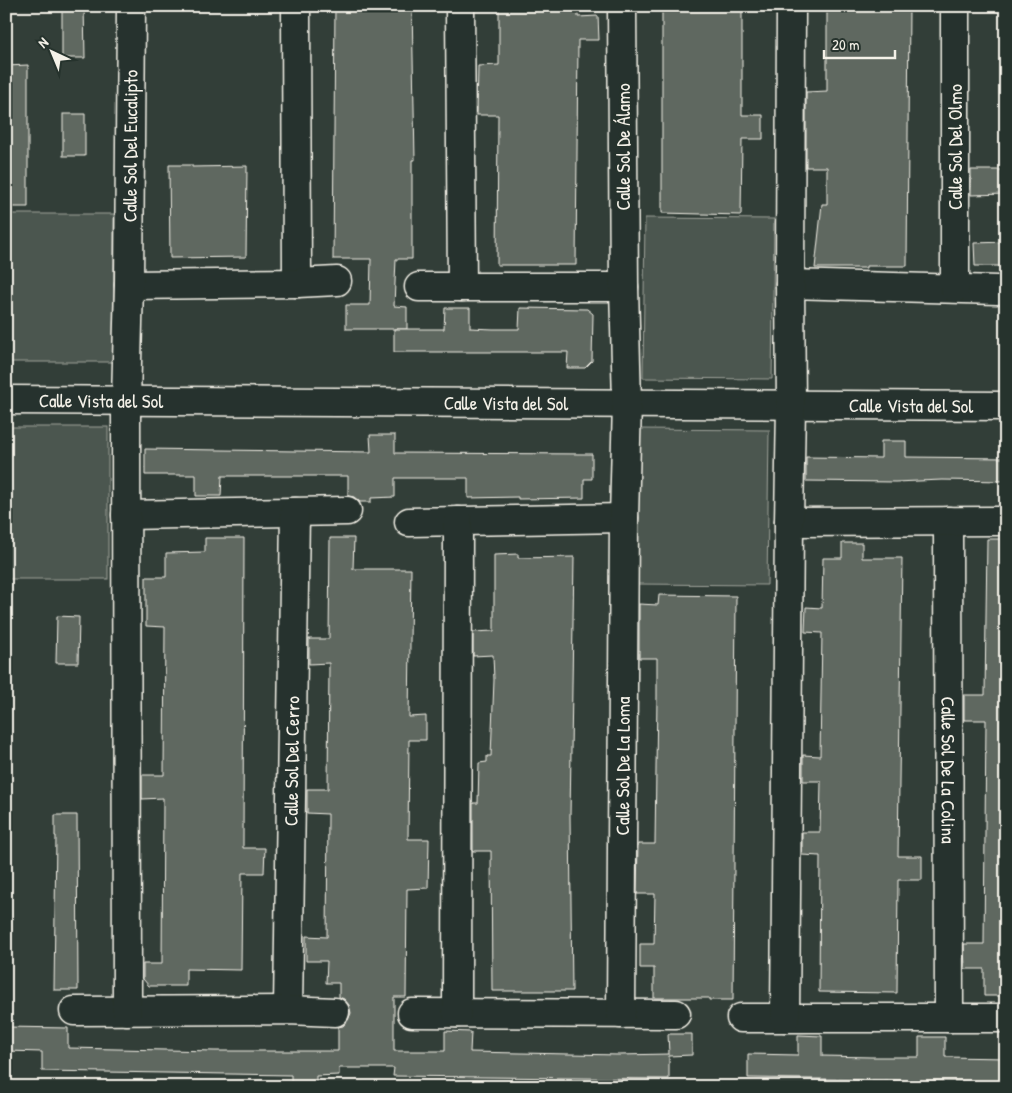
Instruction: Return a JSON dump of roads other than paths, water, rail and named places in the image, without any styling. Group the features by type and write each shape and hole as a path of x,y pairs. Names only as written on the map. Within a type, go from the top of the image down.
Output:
{"street":[{"name":"Calle Sol Del Eucalipto","path":"126,400 132,6"},
{"path":"296,6 297,284"},
{"path":"460,6 462,287"},
{"name":"Calle Sol De Álamo","path":"622,6 624,287 627,403"},
{"path":"785,1018 791,406 792,6"},
{"name":"Calle Sol Del Olmo","path":"955,6 955,288"},
{"path":"129,285 297,284 337,281"},
{"path":"790,284 997,290"},
{"path":"419,287 624,287"},
{"name":"Calle Vista del Sol","path":"6,400 1006,406"},
{"path":"126,400 127,1011"},
{"name":"Calle Sol De La Loma","path":"621,1014 624,518 627,403"},
{"path":"126,514 347,511"},
{"name":"Calle Sol Del Cerro","path":"288,1010 295,512"},
{"path":"410,522 624,518"},
{"path":"457,1013 458,521"},
{"path":"789,522 998,521"},
{"name":"Calle Sol De La Colina","path":"948,522 949,1018"},
{"path":"74,1011 288,1010 335,1012"},
{"path":"412,1013 676,1014"},
{"path":"741,1018 1002,1018"}]}
